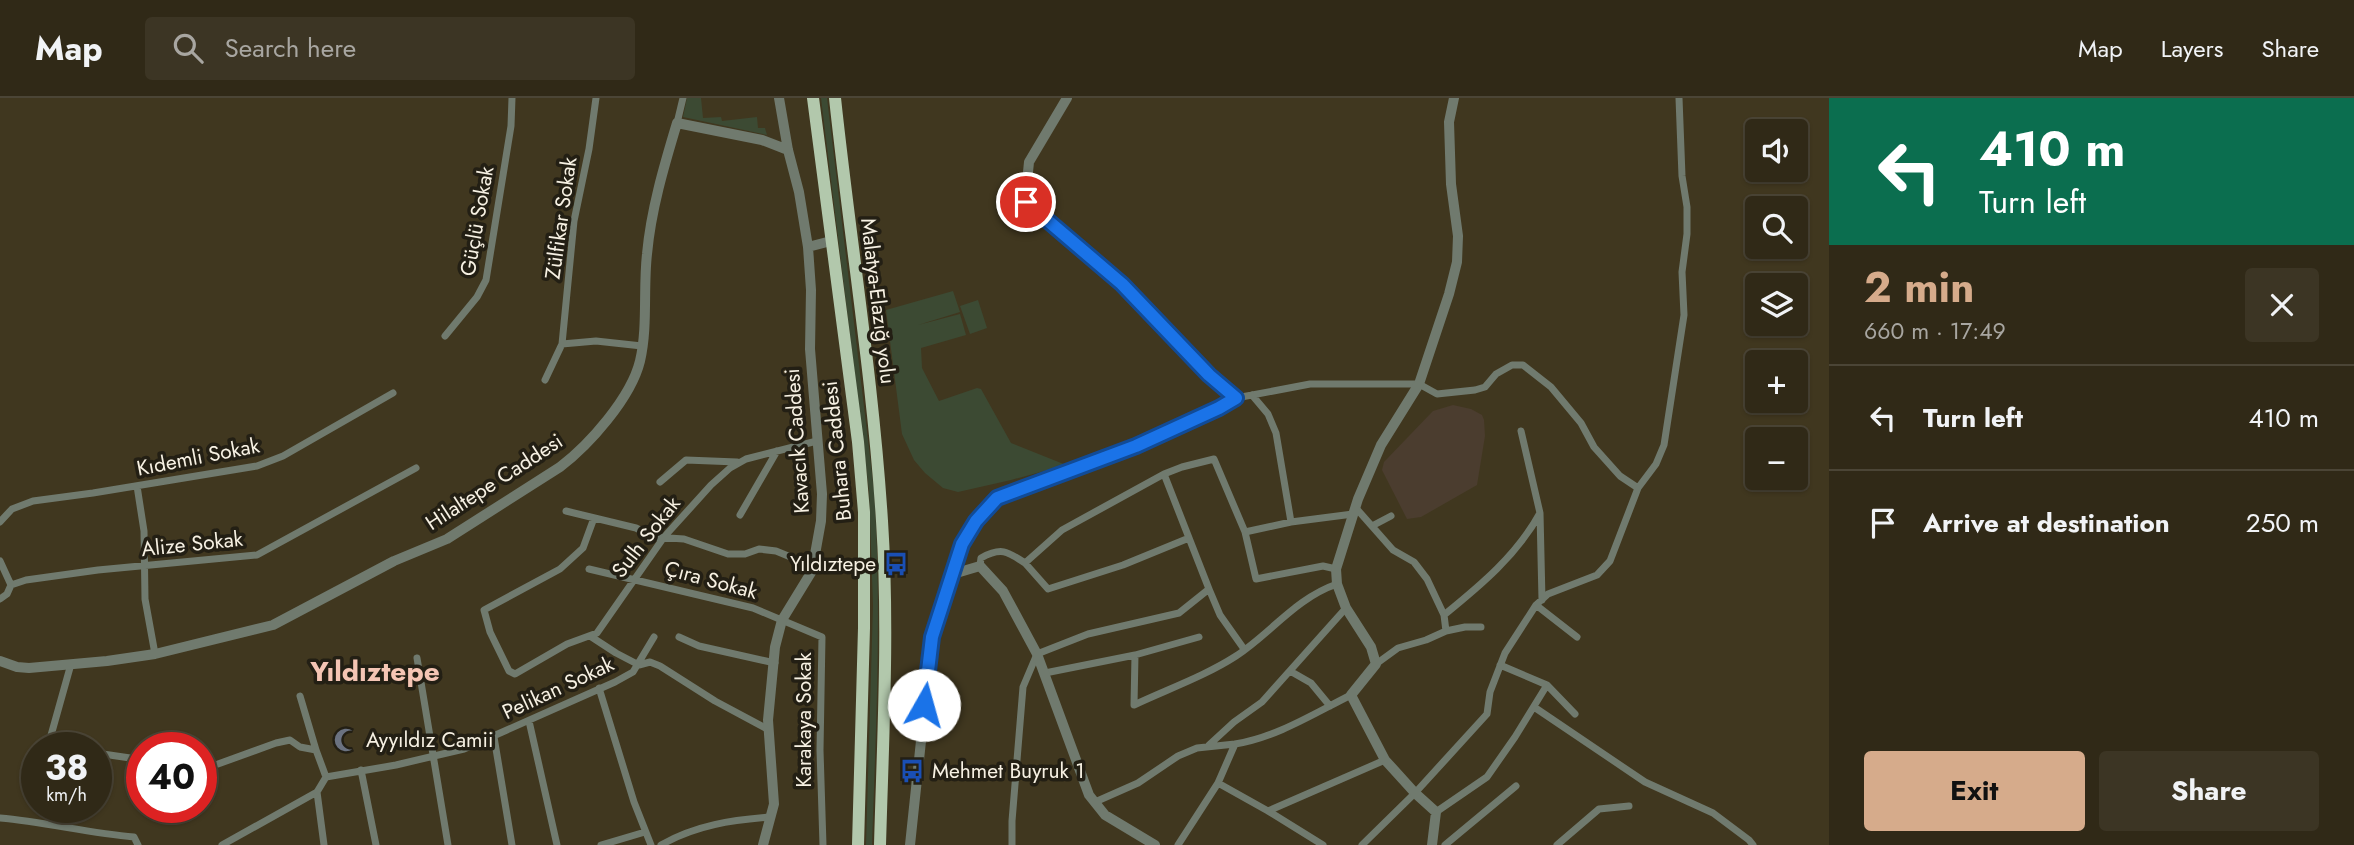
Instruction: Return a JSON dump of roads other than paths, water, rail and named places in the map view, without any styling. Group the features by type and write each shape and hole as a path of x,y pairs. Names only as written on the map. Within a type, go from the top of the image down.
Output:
{"highway":[{"name":"Buhara Caddesi","path":"813,98 858,442 864,512 864,641 858,845"},
{"name":"Malatya-Elazığ yolu","path":"835,98 872,410 882,520 884,708 880,845"}],"street":[{"name":"Güçlü Sokak","path":"444,336 477,297 488,273 511,125 512,98"},
{"name":"Zülfikar Sokak","path":"545,380 562,344 574,221 596,98"},
{"path":"683,98 677,123 762,140 788,150"},
{"name":"Kavacık Caddesi","path":"763,845 774,804 768,701 775,647 782,620 812,571 821,521 822,494 809,330 811,290 808,247 779,98"},
{"path":"1067,98 1029,162 1026,202 1122,284 1209,375 1236,398"},
{"path":"1376,664 1371,647 1346,608 1336,584 1336,569 1354,511 1381,445 1419,384 1457,262 1458,236 1451,184 1449,122 1454,98"},
{"path":"1362,845 1415,793 1487,714 1490,692 1505,653 1539,602 1548,594 1597,575 1610,561 1638,488 1656,464 1664,445 1684,315 1682,271 1687,221 1679,98"},
{"name":"Hilaltepe Caddesi","path":"0,661 29,668 107,662 155,654 273,625 394,561 447,539 560,467 579,450 618,404 635,377 642,346 649,239 664,163 677,123"},
{"path":"808,247 831,241"},
{"path":"562,344 596,341 642,346"},
{"path":"910,845 932,637 962,544 976,521 997,498 1136,446 1236,398 1310,384 1419,384 1437,394 1475,390 1485,387 1496,374 1512,365 1523,365 1551,387 1581,423 1594,447 1620,476 1638,488"},
{"name":"Kıdemli Sokak","path":"0,522 12,509 33,501 270,462 393,393"},
{"path":"1252,395 1268,414 1276,433 1291,522"},
{"path":"1521,431 1540,513 1539,602 1577,637"},
{"name":"Sulh Sokak","path":"594,519 583,548 560,569 484,610 490,632 509,671 515,674 567,644 597,634 664,537 711,485 737,462 817,441"},
{"path":"740,515 777,451"},
{"path":"1025,563 1062,530 1164,474 1214,459 1234,500 1245,531 1256,579 1323,566 1336,569"},
{"path":"660,482 686,460 737,462"},
{"name":"Alize Sokak","path":"11,585 26,580 98,570 257,555 416,468"},
{"path":"1164,474 1220,615 1244,649"},
{"path":"137,486 144,531 145,599 155,654"},
{"path":"566,511 636,528 654,537 684,539 728,554 776,551 793,558 812,571"},
{"path":"1245,531 1354,511 1372,526 1393,550 1414,562 1427,579 1444,615 1446,631"},
{"path":"1444,615 1482,584 1511,555 1540,513"},
{"path":"1372,526 1391,516"},
{"path":"1155,845 1136,841 1105,815 1089,795 1037,654 1003,591 980,566 981,558 994,551 1009,552 1025,563 1048,589 1123,565 1189,538"},
{"path":"0,561 11,585 7,594 0,599"},
{"path":"953,574 980,566"},
{"name":"Çıra Sokak","path":"589,569 753,608 782,620"},
{"path":"1135,654 1135,705 1213,669 1244,649 1296,607 1336,584"},
{"path":"1012,845 1023,687 1037,654 1088,634 1179,613 1209,589"},
{"path":"1208,746 1234,722 1262,702 1346,608"},
{"name":"Karakaya Sokak","path":"782,620 822,637 820,750 823,845"},
{"path":"1095,802 1138,783 1178,756 1208,746 1250,741 1286,729 1352,695 1376,664 1398,648 1446,631 1481,627"},
{"path":"590,636 639,665 650,662 660,666 769,730"},
{"path":"679,637 699,646 775,663"},
{"path":"1045,673 1199,637"},
{"path":"639,665 654,638"},
{"path":"417,658 448,845"},
{"path":"52,732 71,664"},
{"name":"Pelikan Sokak","path":"326,777 464,749 633,672 639,665"},
{"path":"1500,665 1547,685 1574,714"},
{"path":"1290,671 1311,683 1330,706"},
{"path":"1432,845 1437,812 1487,777 1547,685"},
{"path":"599,688 651,845"},
{"path":"1352,695 1385,760 1415,793 1437,812"},
{"path":"223,845 317,792 326,777 300,696"},
{"path":"1534,707 1645,782 1713,813 1753,845"},
{"path":"529,721 558,845"},
{"path":"494,737 512,845"},
{"path":"218,764 290,740 300,747 316,750"},
{"path":"1178,845 1218,783 1235,744"},
{"path":"1268,811 1385,760"},
{"path":"362,770 376,845"},
{"path":"1218,783 1323,845"},
{"path":"1445,845 1516,786"},
{"path":"317,792 324,845"},
{"path":"1557,845 1599,810 1629,806"},
{"path":"662,845 727,820 771,817"},
{"path":"0,818 134,836 138,845"},
{"path":"601,845 645,832"}],"place":[{"name":"Yıldıztepe","path":"896,564"},
{"name":"Ayyıldız Camii","path":"346,740"},
{"name":"Mehmet Buyruk 1","path":"912,771"}],"district":[{"name":"Yıldıztepe","path":"375,671"}]}
